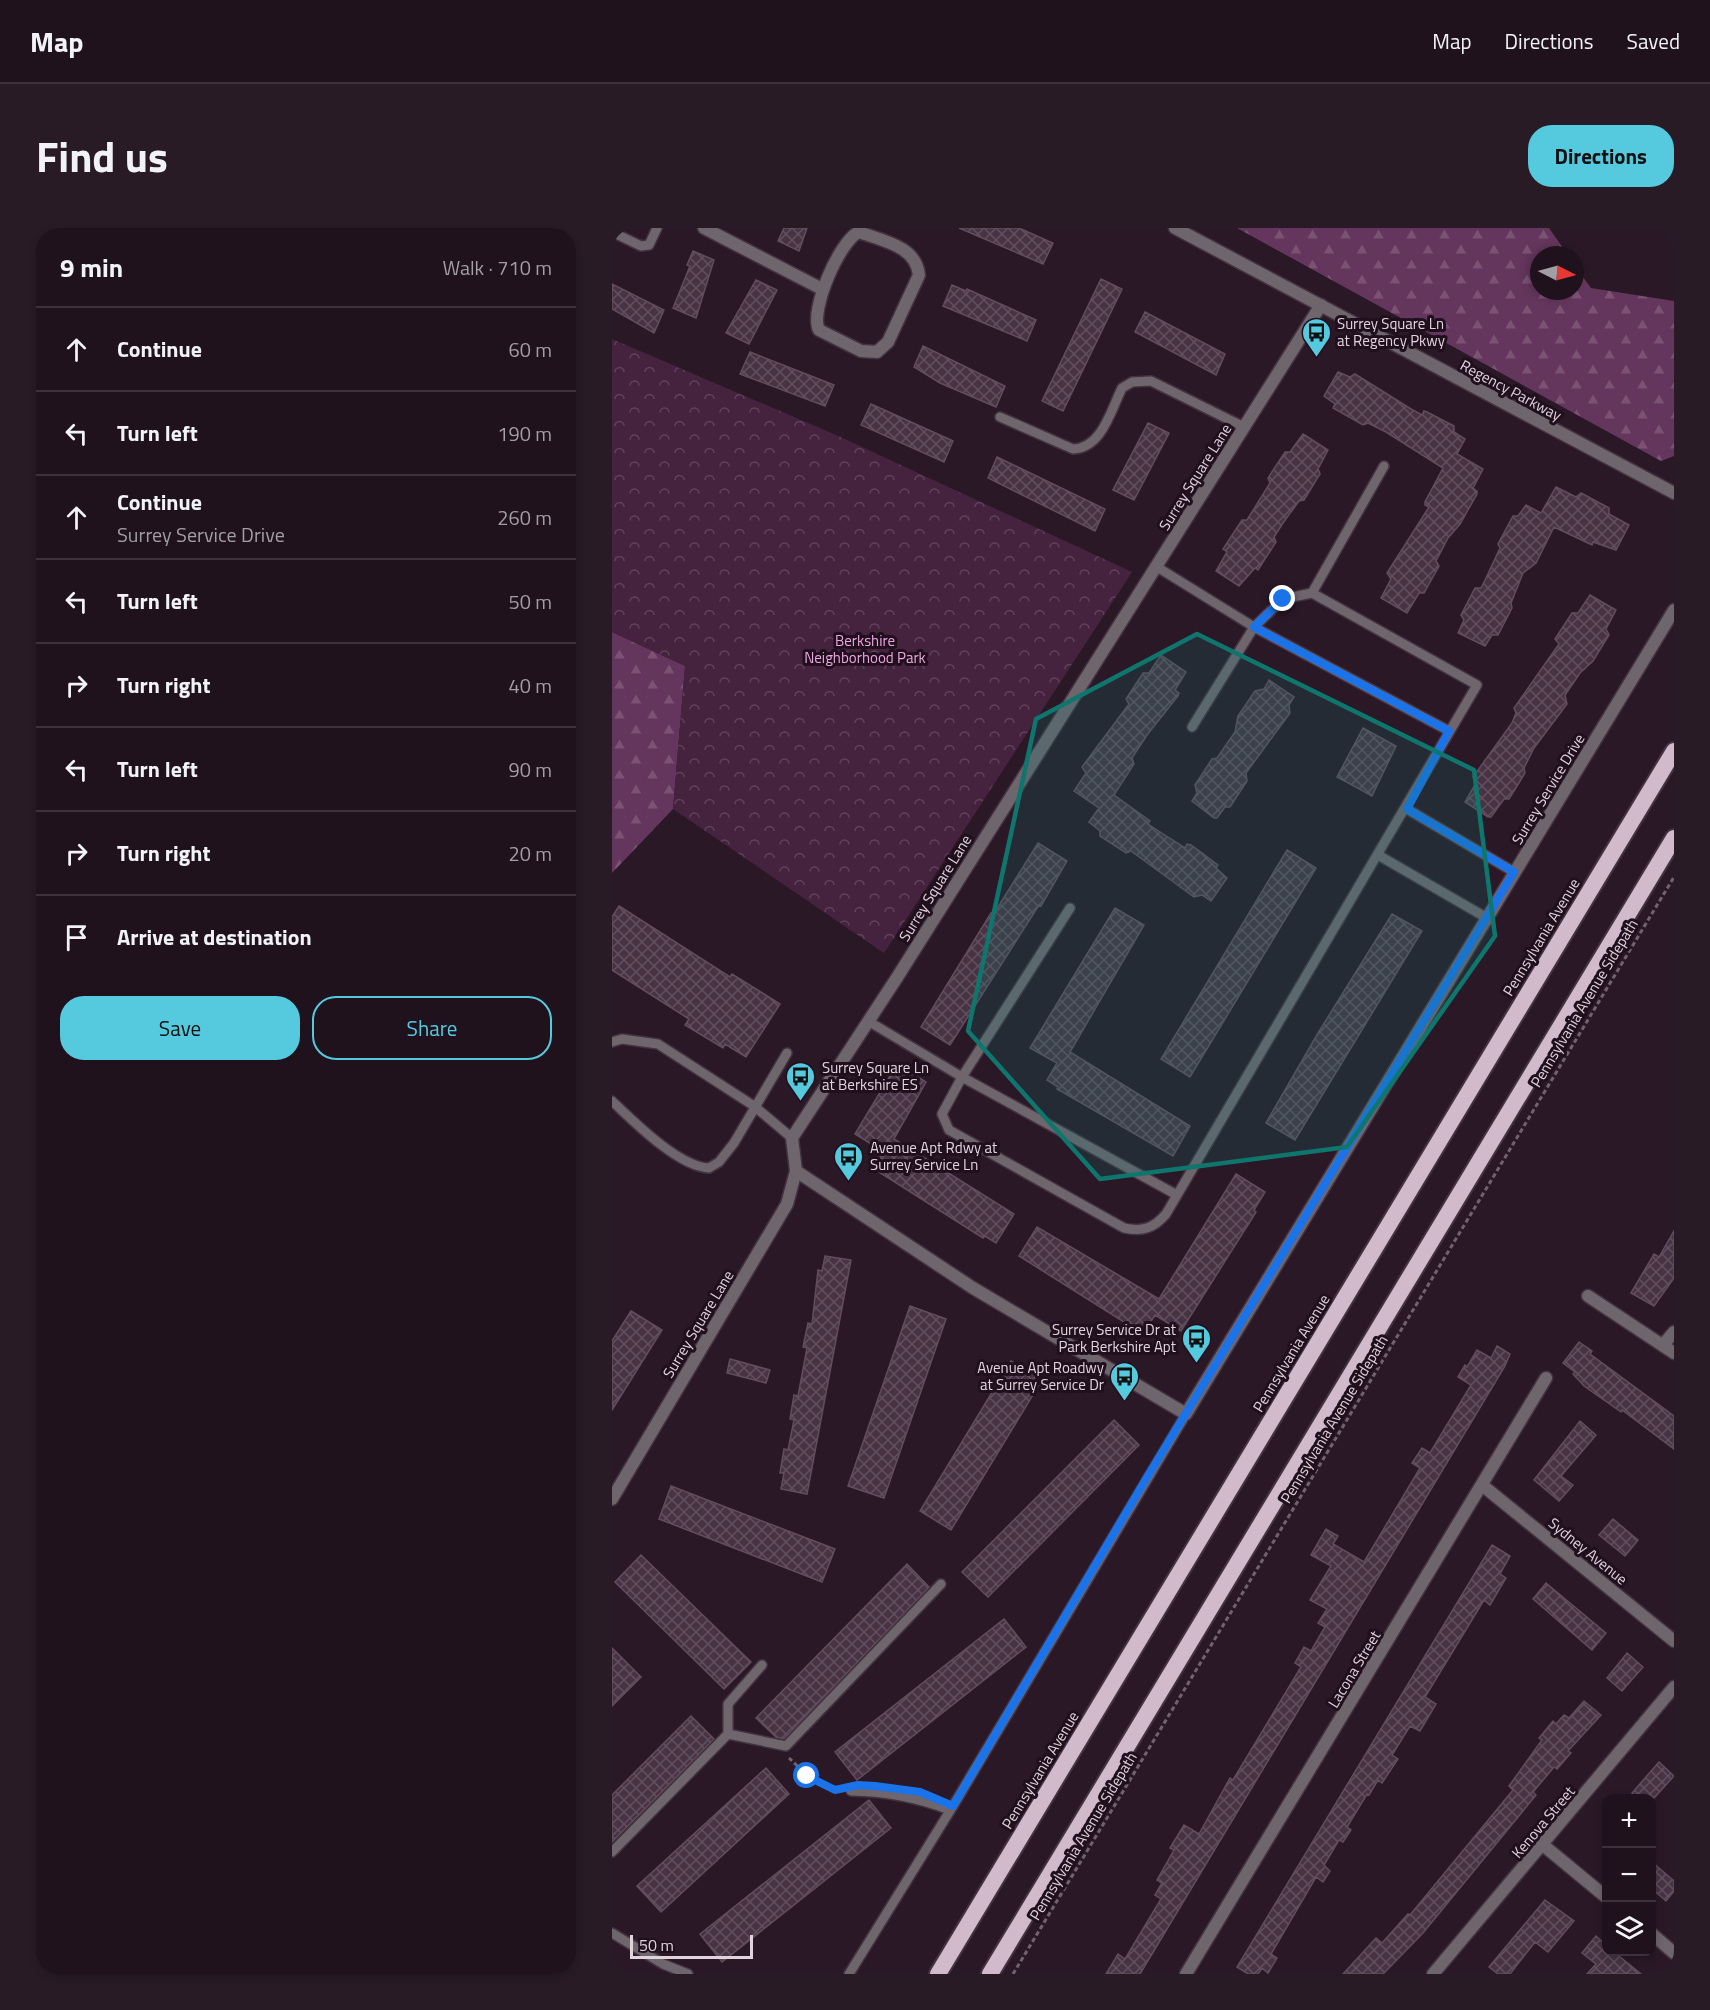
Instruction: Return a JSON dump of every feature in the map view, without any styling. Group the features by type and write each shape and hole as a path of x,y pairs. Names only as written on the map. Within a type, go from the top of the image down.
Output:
{"highway":[{"name":"Pennsylvania Avenue","path":"938,1974 1674,751"},
{"path":"990,1974 1674,838"}],"street":[{"path":"704,228 822,289"},
{"name":"Regency Parkway","path":"1175,228 1674,493"},
{"path":"859,232 903,249 918,264 919,275 888,342 877,352 861,351 819,330 816,324 816,312 822,289 848,240 859,232"},
{"name":"Surrey Square Lane","path":"612,1499 787,1204 796,1171 792,1138 1157,567 1321,305"},
{"name":"Surrey Service Drive","path":"1186,1414 1674,610"},
{"path":"796,1171 973,1288 1186,1414"},
{"path":"1588,1296 1674,1353"},
{"path":"1664,1345 1674,1332"},
{"name":"Lacona Street","path":"1186,1974 1546,1378"},
{"name":"Sydney Avenue","path":"1482,1485 1674,1641"},
{"name":"Kenova Street","path":"1433,1974 1674,1687"},
{"path":"1543,1845 1602,1894"},
{"path":"1656,1937 1674,1953"}],"lane":[{"path":"612,232 641,246 650,244 657,228"},
{"path":"1000,417 1073,449 1083,448 1094,442 1122,388 1141,380 1151,381 1244,427"},
{"path":"1312,593 1384,466"},
{"path":"1157,567 1254,627 1449,731"},
{"path":"1070,908 962,1077 942,1114 949,1130 1124,1228 1137,1231 1156,1226 1177,1195 1316,955 1407,809 1477,685 1312,593 1283,599 1254,627 1192,727"},
{"path":"1407,809 1514,872"},
{"path":"1378,855 1487,918"},
{"path":"868,1021 962,1077 1177,1195"},
{"path":"612,1042 622,1040 658,1044 753,1106 792,1138"},
{"path":"612,1101 648,1133 700,1167 709,1168 719,1162 734,1143 753,1106 787,1053"},
{"path":"849,1974 950,1810 1186,1414"},
{"path":"728,1734 786,1746 941,1584"},
{"path":"612,1852 728,1734 728,1704 762,1665"},
{"path":"849,1790 920,1798 950,1810"},
{"path":"612,1933 663,1964 688,1974"}],"path":[{"name":"Pennsylvania Avenue Sidepath","path":"1013,1974 1674,877"},
{"path":"787,1756 807,1776 822,1786 835,1790 849,1790"}],"highlighted area":[{"path":"1197,634 1474,770 1495,936 1347,1147 1100,1179 968,1031 1036,719"}],"green space":[{"path":"1237,228 1549,228 1562,246 1530,246 1530,300 1584,300 1584,278 1591,288 1674,301 1674,456 1661,461"},
{"name":"Berkshire Neighborhood Park","path":"612,339 836,435 1132,572 884,953 673,809 685,666 612,632"},
{"path":"612,632 685,666 673,809 612,873"}],"building":[{"path":"784,228 807,228 799,251 778,241"},
{"path":"959,228 1019,228 1053,243 1043,264"},
{"path":"693,251 714,260 696,318 673,308 690,266 687,265"},
{"path":"1101,279 1122,289 1063,411 1042,401"},
{"path":"756,280 777,290 749,344 726,333"},
{"path":"612,284 664,310 654,333 612,309"},
{"path":"952,285 966,291 967,289 1036,320 1027,341 943,306"},
{"path":"1145,312 1225,354 1216,375 1135,332"},
{"path":"923,346 1005,386 996,407 940,383 914,367"},
{"path":"750,352 834,385 825,406 740,374"},
{"path":"1338,372 1350,377 1355,374 1422,415 1424,411 1427,412 1454,426 1454,432 1465,439 1457,454 1483,469 1473,488 1477,494 1460,524 1448,538 1436,561 1439,566 1424,593 1419,593 1407,613 1381,598 1391,579 1387,573 1429,507 1425,505 1425,502 1443,468 1386,432 1368,423 1363,425 1333,408 1335,404 1324,396"},
{"path":"871,404 953,441 944,462 861,425"},
{"path":"1148,423 1169,433 1134,500 1113,490"},
{"path":"1303,434 1328,450 1318,469 1320,474 1304,500 1299,501 1283,523 1274,537 1276,542 1258,570 1255,568 1239,586 1216,571 1227,552 1223,549 1242,520 1247,520 1270,483 1268,478 1285,452 1290,452"},
{"path":"997,457 1105,509 1095,531 988,478"},
{"path":"1556,487 1576,497 1581,493 1609,508 1609,514 1629,525 1616,550 1593,542 1592,545 1554,527 1536,563 1523,573 1511,603 1512,608 1498,635 1492,635 1485,646 1458,633 1464,620 1461,615 1475,588 1481,588 1500,548 1498,544 1513,516 1518,516 1526,505 1541,513"},
{"path":"1590,595 1616,610 1606,629 1609,635 1593,661 1580,673 1565,695 1567,704 1534,748 1524,768 1525,773 1509,799 1504,799 1491,817 1488,817 1465,802 1476,783 1473,777 1512,723 1516,713 1514,708 1559,644 1555,639 1572,613 1578,613"},
{"path":"1161,655 1186,672 1175,690 1179,693 1178,696 1132,758 1134,764 1114,795 1150,821 1148,824 1185,848 1187,844 1191,845 1218,865 1216,868 1227,878 1211,901 1202,895 1194,897 1131,851 1126,853 1100,836 1100,831 1089,822 1099,808 1074,791 1086,773 1082,767 1129,704 1126,699 1143,673 1149,673"},
{"path":"1269,680 1294,697 1289,705 1290,713 1246,773 1247,781 1230,807 1225,807 1217,818 1214,818 1192,801 1197,793 1195,785 1212,759 1217,758 1235,732 1238,716 1255,691 1264,689"},
{"path":"1363,728 1396,746 1372,796 1337,777"},
{"path":"1038,843 1067,861 1041,906 1039,905 950,1045 921,1027 991,913 993,915"},
{"path":"1287,850 1316,868 1190,1077 1161,1059"},
{"path":"619,906 730,977 732,974 780,1004 746,1057 725,1044 723,1048 685,1025 689,1019 612,970 612,917"},
{"path":"1115,908 1144,925 1070,1052 1190,1126 1173,1156 1057,1089 1058,1087 1047,1080 1057,1063 1030,1048"},
{"path":"1392,914 1422,931 1295,1140 1266,1123 1318,1033"},
{"path":"897,1064 926,1082 894,1139 1014,1214 996,1243 985,1236 983,1238 871,1167 881,1150 855,1134"},
{"path":"1236,1174 1265,1192 1254,1210 1256,1212 1181,1331 1155,1315 1144,1332 1132,1327 1019,1256 1037,1227 1159,1299"},
{"path":"1674,1231 1674,1278 1654,1306 1631,1293 1654,1254 1659,1257"},
{"path":"825,1256 851,1260 807,1494 781,1489 784,1473 780,1473 784,1449 788,1450 794,1420 790,1419 794,1395 798,1396 807,1348 803,1347 808,1323 812,1324 818,1270 822,1271"},
{"path":"910,1306 946,1319 884,1498 848,1486"},
{"path":"631,1311 662,1330 612,1410 612,1341"},
{"path":"1579,1342 1592,1351 1590,1354 1674,1416 1674,1449 1622,1410 1621,1412 1584,1386 1573,1374 1575,1372 1563,1363"},
{"path":"1497,1346 1510,1354 1505,1366 1140,1974 1106,1974 1118,1954 1125,1959 1161,1899 1155,1895 1162,1883 1157,1880 1174,1850 1170,1848 1184,1825 1199,1834 1230,1778 1233,1780 1301,1667 1295,1663 1304,1647 1311,1651 1325,1627 1318,1623 1327,1609 1310,1600 1331,1566 1311,1555 1326,1529 1338,1536 1333,1544 1364,1562 1420,1468 1412,1463 1422,1448 1430,1453 1471,1385 1458,1377 1465,1365 1467,1367 1477,1350 1491,1358"},
{"path":"730,1359 770,1370 766,1383 727,1373"},
{"path":"1011,1361 1042,1380 951,1530 920,1511"},
{"path":"1114,1420 1139,1445 988,1597 962,1572"},
{"path":"1580,1421 1596,1435 1561,1476 1573,1485 1559,1501 1534,1480"},
{"path":"671,1486 835,1549 822,1582 659,1519"},
{"path":"1613,1519 1638,1540 1625,1556 1599,1535"},
{"path":"1492,1545 1510,1556 1500,1574 1506,1578 1490,1605 1484,1600 1425,1697 1436,1704 1420,1731 1410,1726 1392,1755 1398,1759 1382,1783 1378,1780 1369,1795 1367,1794 1347,1827 1351,1830 1343,1842 1339,1840 1324,1865 1330,1871 1323,1882 1316,1877 1271,1954 1277,1958 1268,1973 1262,1968 1258,1974 1248,1974 1237,1967"},
{"path":"641,1555 751,1662 724,1689 615,1582"},
{"path":"907,1564 929,1587 784,1739 776,1737 756,1718"},
{"path":"1546,1583 1606,1633 1592,1650 1533,1599"},
{"path":"1004,1619 1026,1647 857,1780 835,1752"},
{"path":"612,1648 641,1677 612,1706"},
{"path":"1627,1653 1643,1667 1622,1691 1607,1678"},
{"path":"1584,1701 1601,1715 1568,1751 1571,1753 1557,1769 1554,1767 1533,1792 1536,1795 1423,1933 1383,1974 1343,1974 1376,1938 1382,1943 1408,1914 1410,1915 1513,1790 1509,1786 1542,1740 1539,1738 1553,1721 1556,1724 1564,1715 1569,1718"},
{"path":"691,1716 714,1739 612,1842 612,1795"},
{"path":"1659,1762 1674,1776 1656,1796 1632,1793"},
{"path":"766,1768 789,1794 661,1912 637,1886"},
{"path":"869,1800 891,1828 722,1962 700,1934"},
{"path":"1656,1865 1674,1881 1674,1891 1666,1901 1656,1892"},
{"path":"1545,1900 1574,1921 1548,1952 1535,1942 1510,1974 1498,1974 1489,1967"},
{"path":"1596,1936 1602,1941 1602,1956 1619,1956 1641,1974 1587,1974 1596,1964 1582,1953"}],"place":[{"name":"Surrey Square Ln at Regency Pkwy","path":"1316,358"},
{"name":"Surrey Square Ln at Berkshire ES","path":"801,1102"},
{"name":"Avenue Apt Rdwy at Surrey Service Ln","path":"849,1182"},
{"name":"Surrey Service Dr at Park Berkshire Apt","path":"1197,1364"},
{"name":"Avenue Apt Roadwy at Surrey Service Dr","path":"1125,1402"}],"route":[{"path":"807,1776 822,1786 835,1790 858,1785 920,1792 953,1806 1146,1479 1285,1254 1514,872 1407,809 1449,731 1254,627 1283,599"}]}
